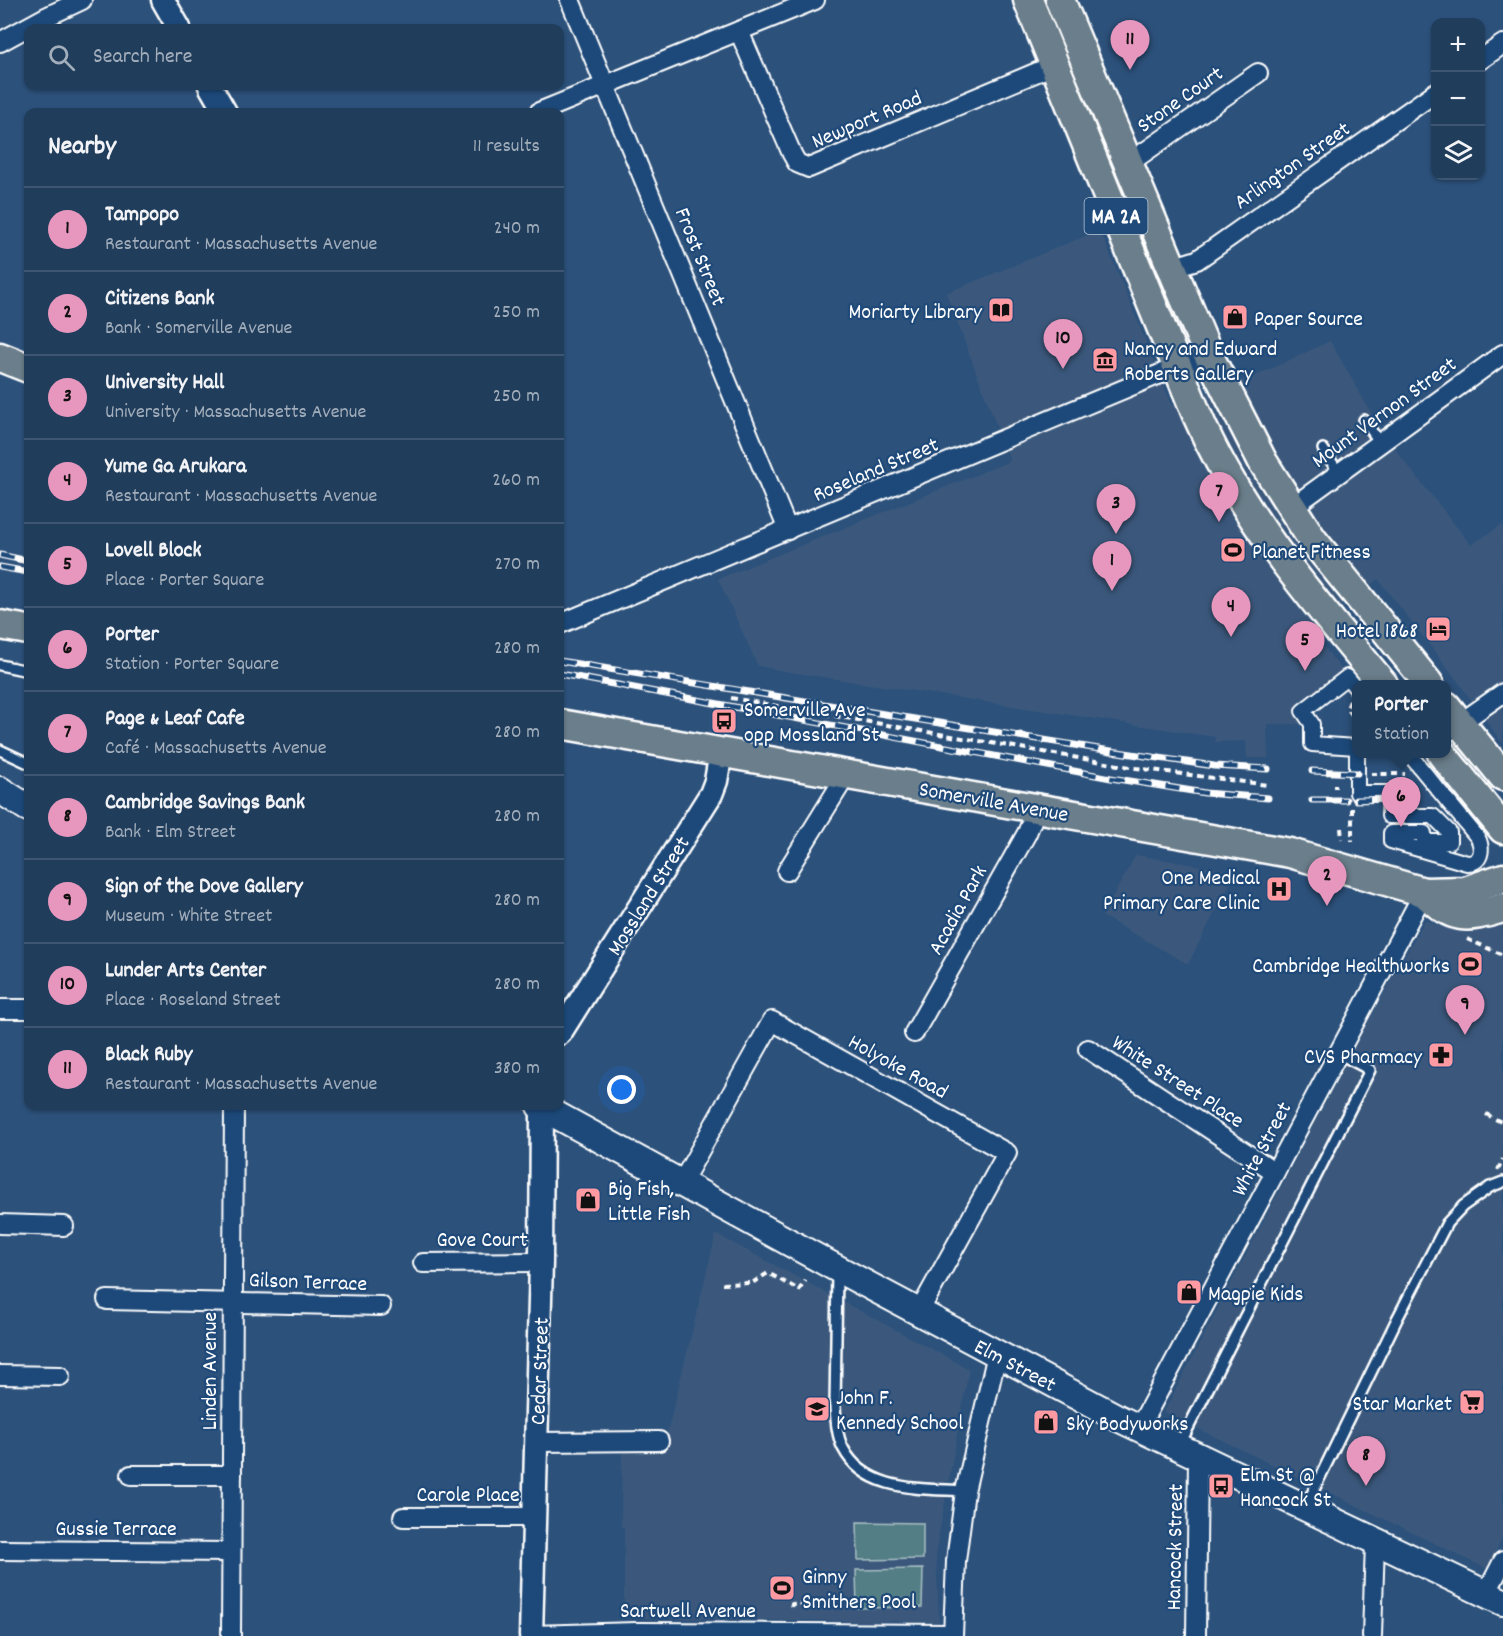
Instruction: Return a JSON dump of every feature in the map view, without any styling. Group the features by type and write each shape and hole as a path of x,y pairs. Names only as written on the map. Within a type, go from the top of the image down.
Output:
{"main road":[{"name":"MA 2A","path":"1028,0 1209,442 1244,504 1299,583 1380,680"},
{"name":"MA 2A","path":"1060,0 1171,268 1209,354 1263,462 1291,508 1323,553 1426,680"},
{"path":"0,357 24,366"},
{"path":"1451,721 1503,776"},
{"name":"Somerville Avenue","path":"564,725 1290,853 1424,892 1465,891 1503,878"},
{"path":"1446,758 1503,829"},
{"path":"0,790 24,805"},
{"name":"Somerville Avenue","path":"1424,892 1438,905 1455,914 1476,916 1503,908"},
{"name":"Elm Street","path":"548,1110 837,1269 1139,1428 1495,1598"}],"street":[{"path":"33,24 82,0"},
{"path":"163,0 177,24"},
{"name":"Frost Street","path":"570,0 788,530"},
{"path":"549,108 815,0"},
{"path":"0,42 24,29"},
{"name":"Newport Road","path":"739,31 792,154 797,163 809,168 1054,65"},
{"path":"1485,57 1503,44"},
{"name":"Stone Court","path":"1129,163 1258,73"},
{"path":"212,90 223,108"},
{"name":"Arlington Street","path":"1171,268 1197,260 1431,96"},
{"name":"Roseland Street","path":"564,622 1209,354"},
{"name":"Mount Vernon Street","path":"1291,508 1503,354"},
{"path":"1352,683 1347,677 1303,711 1312,724 1312,744 1352,747"},
{"path":"1451,721 1503,693"},
{"name":"Mossland Street","path":"564,1027 711,794 716,781 721,752"},
{"path":"1357,758 1357,793 1390,793 1389,816 1433,816 1449,832 1449,842 1424,842 1424,833 1391,833 1391,841 1467,863 1474,862 1479,858 1481,851 1478,838 1413,758"},
{"path":"787,871 847,774"},
{"name":"Acadia Park","path":"914,1033 1027,833 1037,808"},
{"name":"White Street","path":"1139,1428 1424,892"},
{"path":"0,1009 24,1009"},
{"name":"Holyoke Road","path":"681,1184 772,1021 1007,1154 919,1312"},
{"name":"White Street Place","path":"1088,1049 1275,1172"},
{"name":"Linden Avenue","path":"231,1636 234,1110"},
{"name":"Cedar Street","path":"531,1635 541,1262 541,1110"},
{"path":"0,1224 64,1226"},
{"name":"Gove Court","path":"423,1263 541,1262"},
{"name":"Gilson Terrace","path":"107,1300 381,1306"},
{"path":"953,1635 956,1561 965,1491 998,1354"},
{"path":"0,1375 60,1376"},
{"path":"536,1442 659,1441"},
{"name":"Hancock Street","path":"1188,1453 1196,1636"},
{"path":"131,1475 232,1475"},
{"name":"Carole Place","path":"403,1516 533,1517"},
{"path":"1372,1636 1375,1542"},
{"name":"Gussie Terrace","path":"0,1550 231,1552"},
{"path":"1495,1598 1503,1561"},
{"name":"Sartwell Avenue","path":"531,1635 637,1632 953,1635"}],"lane":[{"path":"1364,420 1380,443"},
{"path":"1323,449 1339,473"},
{"path":"0,665 24,670"},
{"path":"0,750 24,761"},
{"path":"1188,1453 1370,1070 1336,1057"},
{"path":"1305,1509 1329,1456 1447,1223 1490,1186 1503,1182"},
{"path":"837,1269 835,1407 837,1430 843,1449 856,1464 882,1483 965,1491"}],"path":[{"path":"731,698 1136,768 1268,785"},
{"path":"1352,826 1352,841"},
{"path":"1341,828 1342,839"},
{"path":"1463,938 1503,956"},
{"path":"1486,1114 1503,1123"},
{"path":"1497,1172 1503,1159"},
{"path":"724,1286 724,1284 752,1283 768,1273 799,1290 806,1280"},
{"path":"791,1607 792,1604 808,1603"}],"shaded area":[{"path":"1100,230 1172,405 1251,378 1330,341 1377,423 1471,545 1503,524 1503,744 1378,579 1310,629 1347,677 1303,711 1312,724 1267,724 1268,758 1247,758 1246,741 1215,742 1215,737 758,666 718,579 1010,461 946,293"},
{"path":"1136,855 1236,872 1188,964 1102,916"},
{"path":"1425,920 1445,928 1472,931 1503,924 1503,1537 1487,1569 1164,1412 1353,1049"},
{"name":"John F. Kennedy School","path":"716,1234 969,1369 936,1551 939,1622 624,1618 624,1527 621,1527 622,1450 663,1450"}],"green space":[{"path":"857,1522 923,1523 923,1559 858,1560"},
{"path":"923,1569 922,1607 857,1608 856,1570"}],"railway":[{"path":"0,555 24,560"},
{"path":"0,567 24,571"},
{"path":"564,662 1111,751 1214,766 1268,769"},
{"path":"564,675 1111,778 1205,793 1268,798"},
{"path":"1312,771 1357,773"},
{"path":"1356,800 1392,799"},
{"path":"1312,800 1346,800"}],"place":[{"name":"Black Ruby","path":"1130,70"},
{"name":"Moriarty Library","path":"1001,310"},
{"name":"Paper Source","path":"1235,317"},
{"name":"Nancy and Edward Roberts Gallery","path":"1105,360"},
{"name":"Lunder Arts Center","path":"1063,369"},
{"name":"Page & Leaf Cafe","path":"1219,522"},
{"name":"University Hall","path":"1116,534"},
{"name":"Planet Fitness","path":"1233,550"},
{"name":"Tampopo","path":"1112,591"},
{"name":"Hotel 1868","path":"1438,629"},
{"name":"Yume Ga Arukara","path":"1231,637"},
{"name":"Lovell Block","path":"1305,671"},
{"name":"Somerville Ave opp Mossland St","path":"724,721"},
{"name":"Porter","path":"1401,827"},
{"name":"One Medical Primary Care Clinic","path":"1279,889"},
{"name":"Citizens Bank","path":"1327,906"},
{"name":"Cambridge Healthworks","path":"1470,964"},
{"name":"Sign of the Dove Gallery","path":"1465,1035"},
{"name":"CVS Pharmacy","path":"1441,1055"},
{"name":"Big Fish, Little Fish","path":"588,1200"},
{"name":"Magpie Kids","path":"1189,1292"},
{"name":"Star Market","path":"1472,1402"},
{"name":"John F. Kennedy School","path":"817,1409"},
{"name":"Sky Bodyworks","path":"1046,1422"},
{"name":"Elm St @ Hancock St","path":"1221,1486"},
{"name":"Cambridge Savings Bank","path":"1366,1486"},
{"name":"Ginny Smithers Pool","path":"782,1588"}]}
